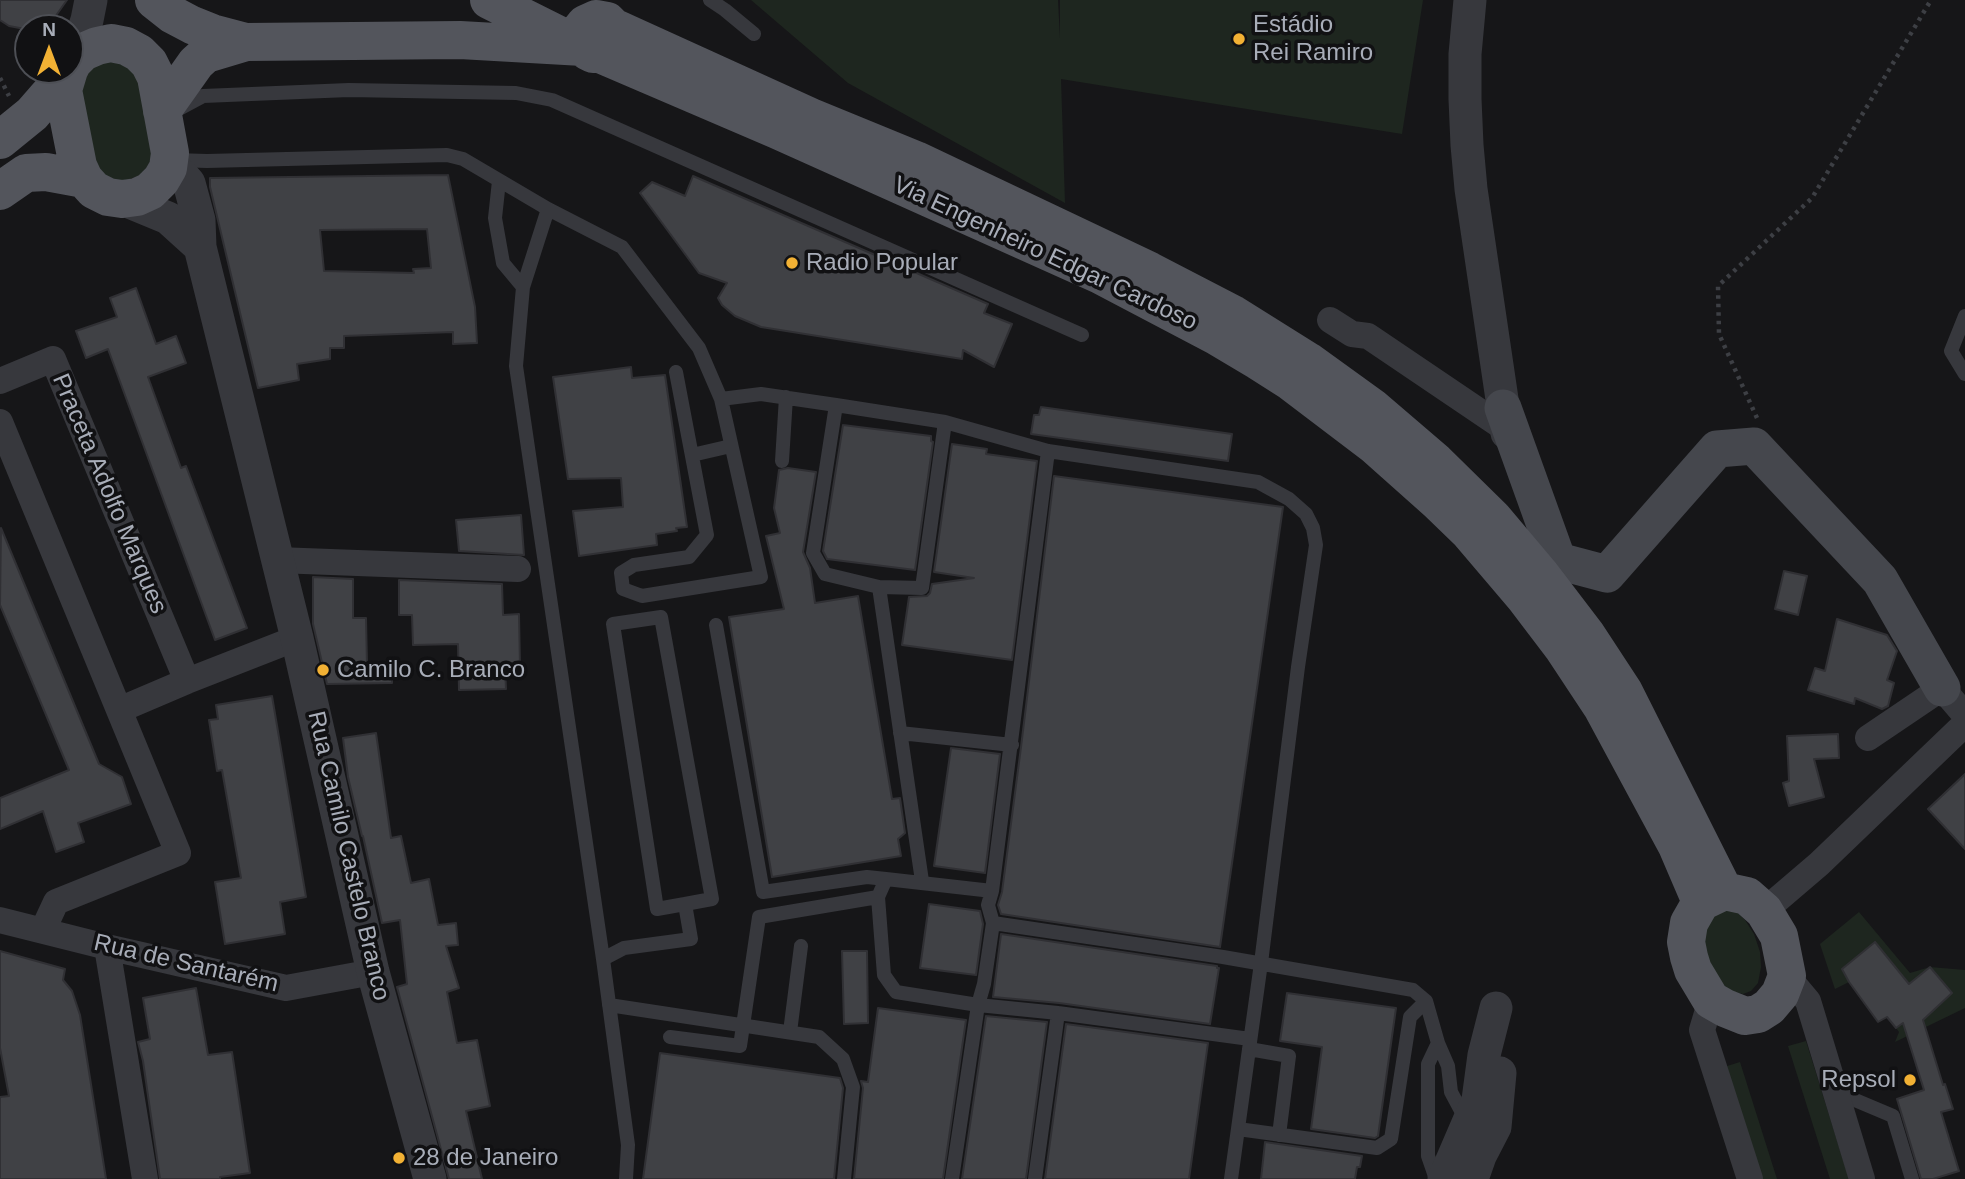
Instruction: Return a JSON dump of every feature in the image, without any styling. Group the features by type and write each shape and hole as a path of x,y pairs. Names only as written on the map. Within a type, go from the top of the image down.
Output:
{"main road":[{"path":"154,0 192,25 246,41 460,40 604,28"},
{"name":"Via Engenheiro Edgar Cardoso","path":"489,0 604,28 916,160 1063,244 1119,284 1216,335 1290,382 1374,444 1438,502 1498,565 1563,648 1613,700 1677,846 1712,896"},
{"name":"Via Engenheiro Edgar Cardoso","path":"604,28 777,130 1063,244"},
{"path":"163,114 196,63 206,54 246,41"},
{"path":"65,84 63,90 78,166 84,179 94,190 122,200 150,191 161,180 170,153 156,77 149,63 126,46 111,43 84,52"},
{"path":"0,140 32,114 57,84"},
{"path":"0,191 26,173 46,172 84,179"},
{"path":"1506,427 1558,561 1607,574 1717,449 1754,446 1880,580 1942,688"},
{"path":"1712,896 1747,896 1764,911 1779,936 1787,976 1780,994 1769,1007 1758,1014 1745,1016 1712,1000 1693,970 1686,942 1689,923 1712,896"}],"street":[{"path":"84,28 91,0"},
{"path":"1470,0 1465,54 1467,145 1506,427"},
{"name":"Rua Camilo Castelo Branco","path":"168,164 188,183 200,220 200,247 297,638 373,972 430,1179"},
{"path":"122,200 168,218 200,247"},
{"path":"1330,320 1352,334 1368,335 1506,427"},
{"name":"Praceta Adolfo Marques","path":"0,381 53,359 187,681"},
{"path":"0,422 177,853 56,902 43,930"},
{"path":"277,560 519,569"},
{"path":"119,710 297,638"},
{"path":"1868,738 1942,688 1965,715"},
{"path":"1764,911 1819,864 1965,724"},
{"name":"Rua de Santarém","path":"0,920 286,988 373,972"},
{"path":"107,947 145,1179"},
{"path":"1787,976 1808,1001 1862,1179"},
{"path":"1712,1000 1702,1030 1747,1176"},
{"path":"1444,1179 1478,1100 1484,1055 1496,1008 1502,1057 1495,1127 1476,1168"}],"lane":[{"path":"710,0 754,34"},
{"path":"163,114 204,96 349,90 516,93 552,100 1082,335"},
{"path":"168,164 447,155 463,159 548,209 622,247 699,348 721,399 761,577 642,596 623,589 621,573 634,565 689,557 708,535 676,372"},
{"path":"499,181 495,218 503,263 523,287"},
{"path":"548,209 523,287 516,366 610,1005 628,1145 626,1179"},
{"path":"1965,316 1951,351 1965,374"},
{"path":"721,399 761,394 786,397 945,422 1048,452 1258,482 1289,499 1306,514 1313,528 1316,545 1231,1179"},
{"path":"782,461 786,397"},
{"path":"836,405 813,553 825,574 879,587 922,588 945,422"},
{"path":"692,455 731,446"},
{"path":"952,1179 993,923 988,905 1012,745 1048,452"},
{"path":"879,587 922,881"},
{"path":"661,617 712,899 685,904 657,909 612,624 661,617"},
{"path":"716,625 763,892 867,877 922,881 992,891"},
{"path":"900,733 1012,745"},
{"path":"886,879 878,897 884,975 896,992 978,1005 1058,1013 1250,1044 1289,1056 1279,1135"},
{"path":"670,1037 740,1046 759,917 878,897"},
{"path":"603,959 624,948 691,939 685,904"},
{"path":"993,923 1261,963 1413,990 1426,1001 1448,1066 1451,1092 1468,1123 1476,1168"},
{"path":"790,1032 802,946"},
{"path":"1238,1129 1377,1148 1391,1139 1410,1017 1426,1001"},
{"path":"610,1005 819,1037 843,1059 853,1087 844,1179"},
{"path":"1035,1179 1058,1013"},
{"path":"1436,1179 1428,1156 1428,1064 1438,1043"},
{"path":"1834,1091 1894,1116 1912,1179"}],"path":[{"path":"1759,422 1719,334 1718,286 1812,198 1931,0"}],"shaded area":[{"path":"751,0 1058,0 1060,39 1060,0 1423,0 1402,134 1061,79 1065,203 848,83"},
{"path":"111,57 139,71 152,158 140,175 119,181 109,179 92,166 80,84 84,84 84,71"},
{"path":"1712,907 1735,910 1754,934 1760,952 1761,967 1758,983 1751,991 1743,994 1731,991 1721,984 1705,960 1704,917"},
{"path":"1859,912 1910,973 1930,967 1965,970 1965,1008 1895,1042 1899,1032 1896,1028 1928,1007 1933,1010 1951,993 1909,984 1875,942 1842,969 1849,982 1835,989 1820,944"},
{"path":"1806,1041 1849,1179 1830,1179 1788,1046"},
{"path":"1740,1062 1777,1179 1759,1179 1724,1067"}],"building":[{"path":"0,0 67,0 57,14 14,14 14,27 0,20"},
{"path":"448,175 475,307 477,343 453,344 453,332 344,336 344,348 330,348 330,359 297,364 299,380 258,388 210,178","holes":["427,229 431,268 413,269 414,273 324,271 320,230"]},
{"name":"Radio Popular","path":"693,176 988,304 984,313 1012,324 994,367 963,350 962,359 761,327 735,316 718,298 727,283 699,273 640,193 652,182 685,196"},
{"path":"136,288 156,344 176,336 186,363 148,377 181,468 186,466 247,628 215,640 108,349 86,358 76,331 117,317 110,298"},
{"path":"631,367 632,378 665,375 687,527 656,534 657,545 579,556 573,511 623,507 621,478 568,479 553,377"},
{"path":"1041,407 1232,434 1228,461 1031,434 1034,415 1039,415"},
{"path":"843,425 931,436 933,442 915,570 827,559 823,551"},
{"path":"952,444 987,449 986,454 1037,461 1012,660 902,645 909,597 927,596 932,584 974,578 934,572"},
{"path":"788,468 816,472 803,552 810,568 815,603 858,596 892,799 900,798 905,833 898,839 901,856 772,877 729,617 784,609 766,536 780,533 774,508 779,470"},
{"path":"1054,476 1283,507 1220,947 1001,914 998,905 1021,747"},
{"path":"521,515 524,555 459,551 456,520"},
{"path":"1,528 99,764 122,777 131,804 78,823 84,842 56,852 43,811 0,829 0,798 69,770 0,605"},
{"path":"1784,571 1807,576 1798,615 1775,609"},
{"path":"313,577 353,579 353,618 366,618 367,665 392,664 392,683 327,684 313,624"},
{"path":"399,580 502,584 503,615 519,614 520,667 505,667 506,689 459,690 458,644 413,645 412,615 399,615"},
{"path":"1837,619 1887,635 1897,651 1887,680 1894,683 1888,706 1882,709 1855,698 1854,704 1808,690 1815,668 1825,671"},
{"path":"272,696 306,897 280,902 285,934 225,944 215,882 241,878 222,770 217,771 209,720 218,719 216,705"},
{"path":"376,733 391,838 401,836 411,883 429,879 438,925 456,923 458,945 446,946 459,988 447,992 457,1043 477,1040 490,1106 466,1111 482,1179 449,1179 397,987 407,984 400,920 382,923 348,777 343,738"},
{"path":"1838,734 1839,758 1814,759 1824,797 1789,806 1783,783 1789,781 1787,736"},
{"path":"951,748 1000,754 985,873 934,866"},
{"path":"1965,774 1965,849 1928,809"},
{"path":"929,904 980,911 983,924 976,975 920,968"},
{"path":"1001,934 1217,966 1219,968 1210,1024 1059,1003 993,997"},
{"path":"1875,942 1909,984 1930,967 1952,993 1923,1020 1953,1109 1941,1112 1959,1171 1933,1179 1921,1179 1897,1099 1924,1090 1903,1023 1896,1028 1887,1017 1878,1022 1842,969"},
{"path":"0,951 65,969 63,980 72,991 80,1015 106,1179 0,1179 0,1097 9,1096 0,1048"},
{"path":"842,951 867,951 868,1023 844,1024"},
{"path":"196,988 208,1055 232,1052 250,1173 220,1179 160,1179 138,1042 150,1039 143,998"},
{"path":"1287,993 1396,1008 1378,1136 1375,1138 1311,1129 1322,1047 1280,1041"},
{"path":"878,1008 966,1020 943,1179 854,1179 863,1088 861,1081 868,1082"},
{"path":"986,1016 1047,1022 1026,1179 962,1179"},
{"path":"1066,1024 1208,1043 1189,1179 1045,1179"},
{"path":"660,1053 840,1078 843,1088 834,1179 643,1179"},
{"path":"1265,1142 1362,1156 1360,1167 1357,1167 1355,1179 1261,1179"}],"place":[{"name":"Estádio Rei Ramiro","path":"1239,39"},
{"name":"Radio Popular","path":"792,263"},
{"name":"Camilo C. Branco","path":"323,670"},
{"name":"Repsol","path":"1910,1080"},
{"name":"28 de Janeiro","path":"399,1158"}]}
